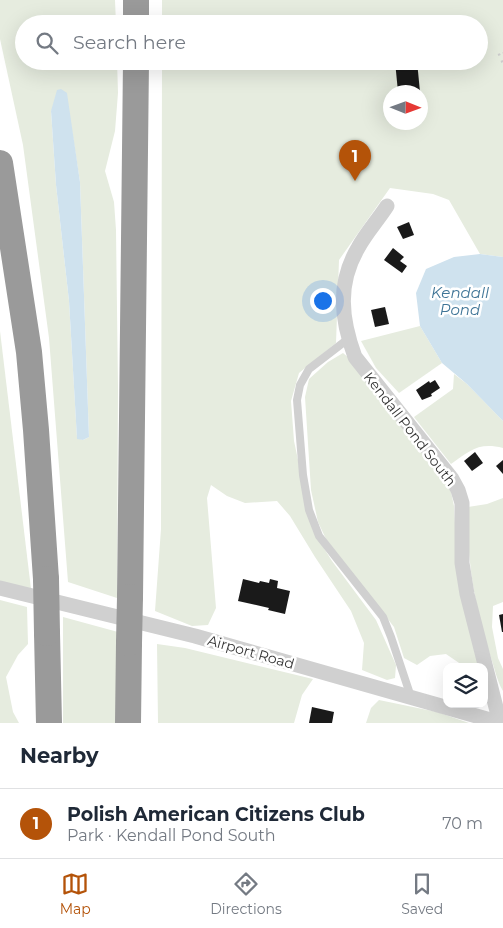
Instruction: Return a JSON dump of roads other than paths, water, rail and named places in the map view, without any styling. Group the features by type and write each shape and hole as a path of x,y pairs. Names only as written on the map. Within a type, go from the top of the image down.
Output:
{"highway":[{"path":"136,0 136,15"},
{"path":"128,723 136,70"},
{"path":"0,163 29,352 36,430 46,579 49,723"}],"street":[{"name":"Kendall Pond South","path":"387,206 358,248 346,275 342,304 348,339 355,357 452,479 458,490 462,503 462,563 467,594 501,723"},
{"name":"Airport Road","path":"0,588 195,636 501,723"}],"lane":[{"path":"348,339 309,369 300,385 297,400 303,475 310,510 319,536 383,617 411,697"}],"water":[{"path":"61,89 67,93 80,182 89,437 83,440 77,439 69,301 56,185 51,111 57,90"},
{"name":"Kendall Pond","path":"480,254 503,257 503,421 467,384 442,363 420,326 416,293 426,269 454,257"}],"place":[{"name":"Polish American Citizens Club","path":"355,181"}]}
